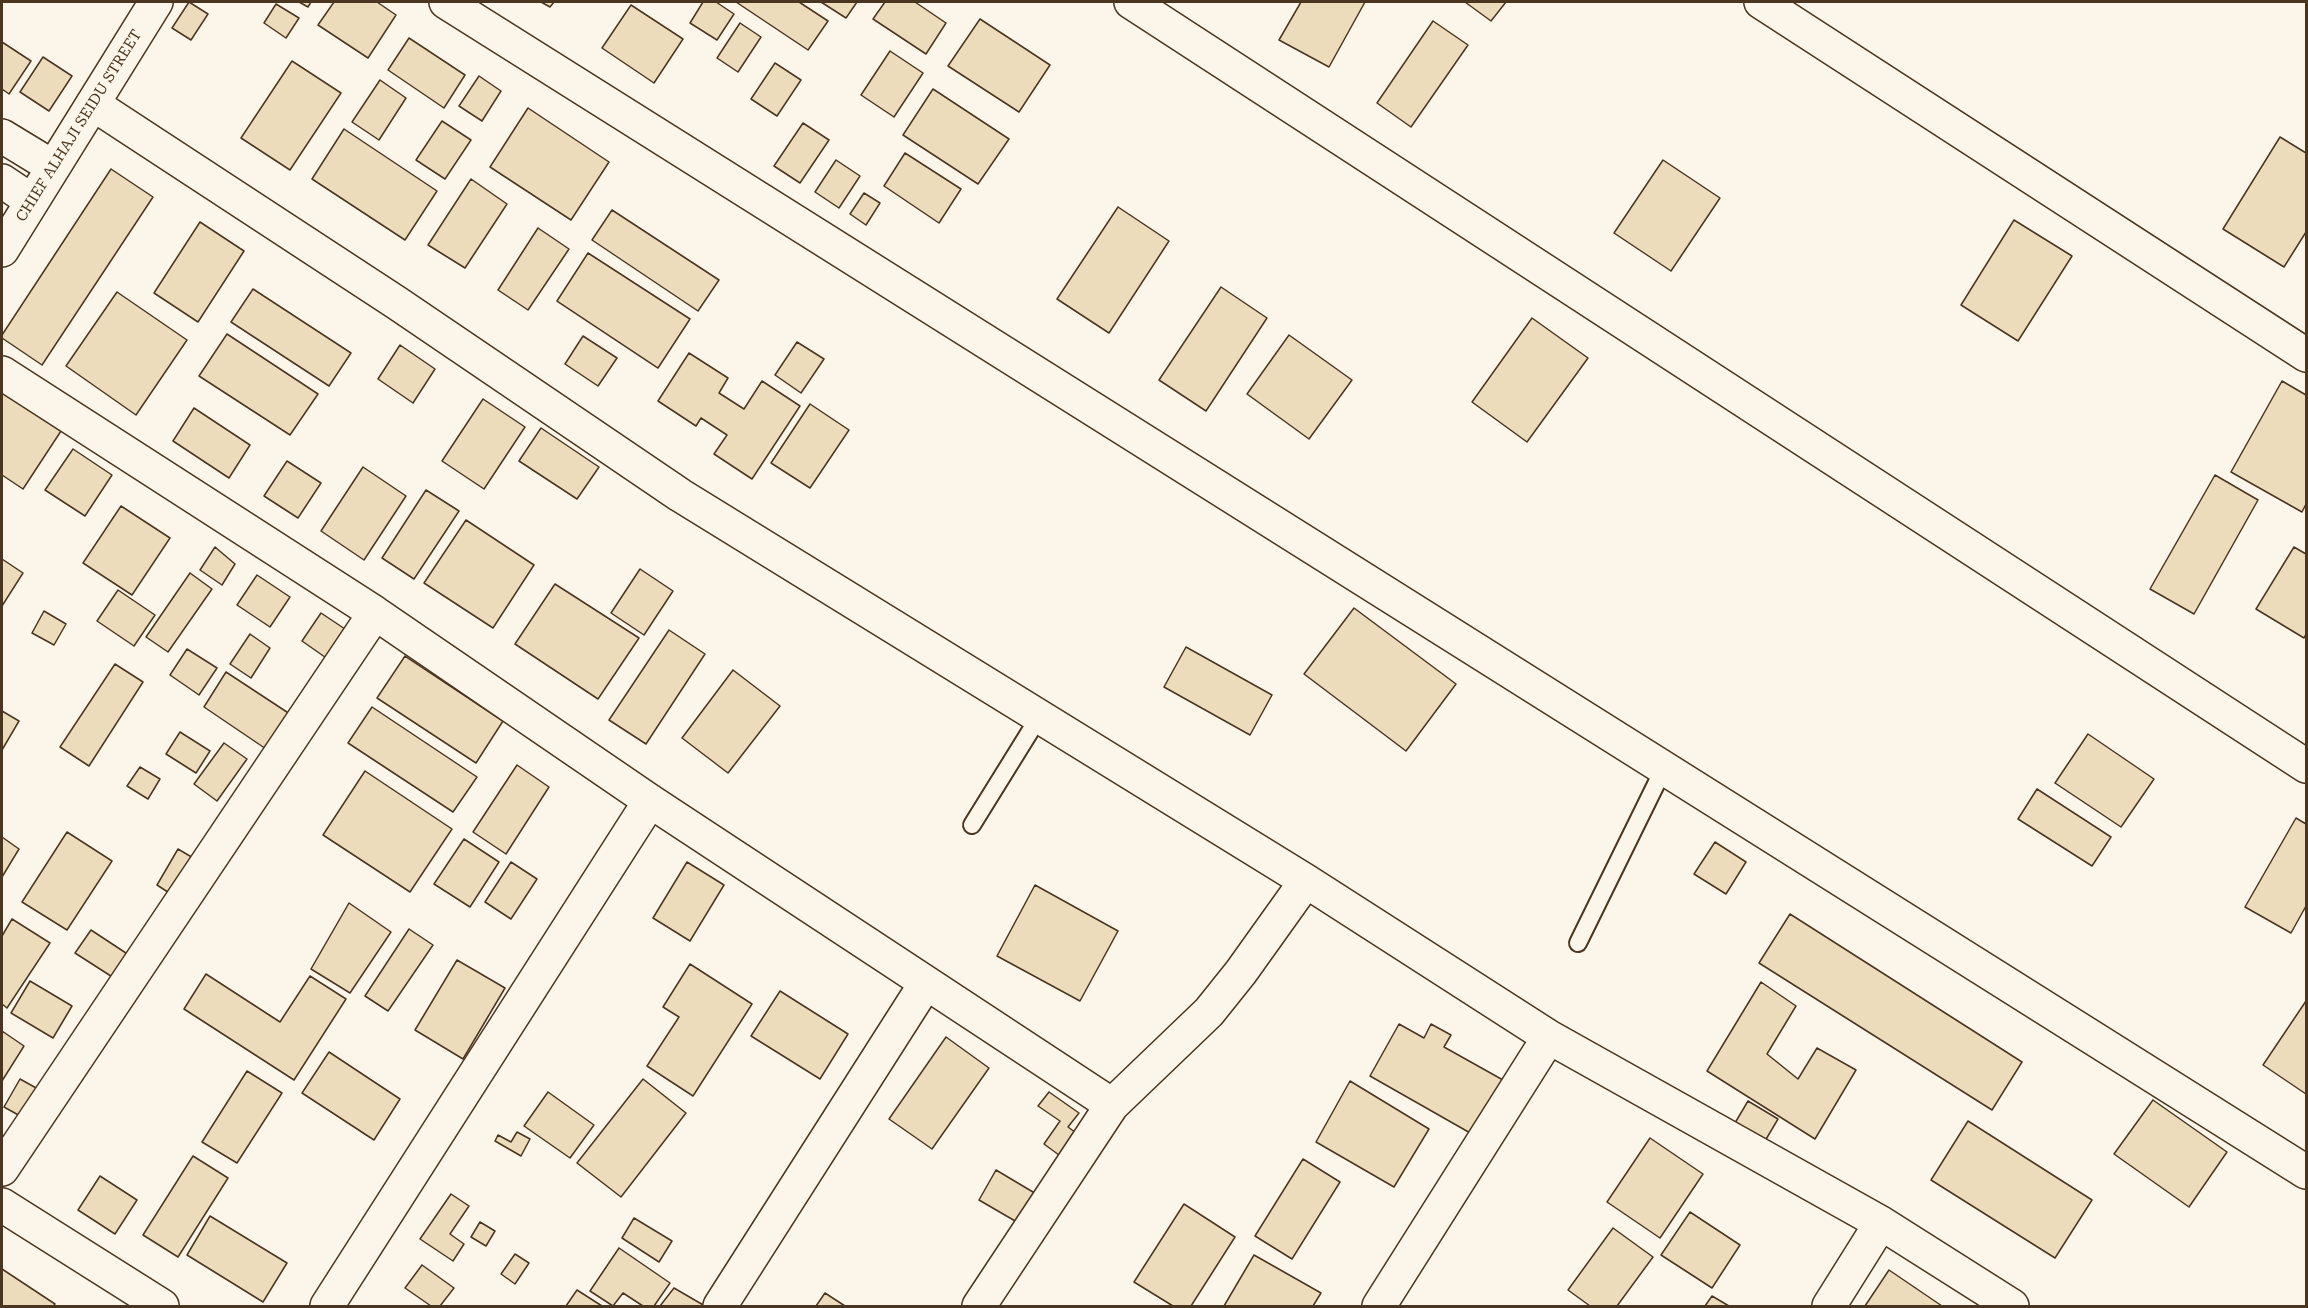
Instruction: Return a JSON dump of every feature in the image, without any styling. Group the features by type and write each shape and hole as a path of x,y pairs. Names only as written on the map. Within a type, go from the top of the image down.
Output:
{"street":[{"name":"CHIEF ALHAJI SEIDU STREET","path":"2,250 156,2"},
{"path":"446,2 2307,1172"},
{"path":"1131,2 2307,766"},
{"path":"1761,2 2307,355"},
{"path":"93,104 397,303 680,495 1306,881 1549,1037 1881,1223 2012,1306"},
{"path":"2,136 53,167"},
{"path":"2,181 32,201"},
{"path":"2,373 375,613 650,801 1112,1105"},
{"path":"2,1169 375,613"},
{"path":"327,1306 650,801"},
{"path":"979,1306 1112,1105 1209,1012 1241,972 1306,881"},
{"path":"720,1306 926,983"},
{"path":"1379,1306 1549,1037"},
{"path":"2,1205 162,1306"},
{"path":"1829,1306 1881,1223"}],"lane":[{"path":"972,825 1039,717"},
{"path":"1578,942 1664,768"}],"building":[{"path":"189,2 208,14 191,40 172,28"},
{"path":"299,2 311,2 308,7"},
{"path":"334,2 377,2 396,15 368,58 318,25"},
{"path":"541,2 554,2 550,7"},
{"path":"703,2 716,2 734,14 717,40 690,23"},
{"path":"736,2 799,2 828,21 808,50"},
{"path":"821,2 857,2 846,18"},
{"path":"885,2 915,2 946,23 926,54 873,19"},
{"path":"1301,2 1365,2 1329,67 1279,40"},
{"path":"1465,2 1506,2 1491,21"},
{"path":"276,4 299,18 286,38 264,23"},
{"path":"631,5 683,39 654,83 602,48"},
{"path":"980,19 1050,65 1019,112 948,66"},
{"path":"1433,21 1468,45 1411,127 1377,103"},
{"path":"740,23 761,37 738,72 717,58"},
{"path":"409,38 465,75 444,108 388,70"},
{"path":"2,42 31,61 9,94 2,89"},
{"path":"890,51 923,73 894,117 861,95"},
{"path":"43,57 72,76 49,111 20,92"},
{"path":"292,61 341,93 290,170 241,138"},
{"path":"775,63 801,80 777,116 751,99"},
{"path":"479,76 501,91 482,121 459,106"},
{"path":"380,80 406,98 379,140 352,122"},
{"path":"933,89 1009,139 978,184 903,135"},
{"path":"528,108 609,162 571,220 490,167"},
{"path":"442,121 471,140 445,179 416,160"},
{"path":"803,123 829,140 800,183 774,166"},
{"path":"344,129 437,191 405,240 312,179"},
{"path":"2280,137 2306,153 2306,232 2284,267 2223,229"},
{"path":"905,153 961,189 939,223 884,186"},
{"path":"836,160 860,176 839,208 815,192"},
{"path":"1663,160 1720,198 1671,271 1614,233"},
{"path":"111,169 153,197 42,365 2,338 2,335"},
{"path":"471,179 507,204 465,268 428,245"},
{"path":"864,193 880,203 866,225 850,214"},
{"path":"1118,207 1169,241 1109,333 1057,299"},
{"path":"612,210 719,280 698,311 592,240"},
{"path":"2014,220 2072,256 2018,341 1961,305"},
{"path":"200,222 244,251 198,322 154,293"},
{"path":"538,228 569,249 528,310 498,290"},
{"path":"588,253 690,319 658,368 557,301"},
{"path":"1221,287 1267,318 1206,411 1159,380"},
{"path":"253,289 351,353 329,386 231,322"},
{"path":"117,292 187,340 136,415 66,366"},
{"path":"1532,318 1588,358 1527,442 1472,402"},
{"path":"227,334 318,394 290,435 199,376"},
{"path":"1289,335 1352,380 1309,439 1247,394"},
{"path":"583,336 617,358 598,386 565,364"},
{"path":"797,342 824,359 801,393 775,375"},
{"path":"400,345 435,369 413,403 378,379"},
{"path":"689,353 728,378 719,393 744,409 762,381 800,406 752,479 714,454 727,435 701,418 696,426 658,401"},
{"path":"2282,381 2306,395 2306,504 2302,512 2231,472"},
{"path":"2,392 61,431 23,489 2,475"},
{"path":"483,399 525,427 484,489 442,461"},
{"path":"810,404 849,430 810,488 771,463"},
{"path":"194,408 250,445 229,478 173,441"},
{"path":"541,428 599,467 577,499 519,461"},
{"path":"73,449 112,475 85,516 45,490"},
{"path":"287,461 321,483 298,518 264,496"},
{"path":"363,467 406,496 364,560 321,531"},
{"path":"2215,475 2258,500 2194,614 2150,589"},
{"path":"426,490 459,511 414,579 382,558"},
{"path":"121,506 170,538 132,595 83,563"},
{"path":"466,520 534,565 493,628 424,583"},
{"path":"215,547 235,564 222,585 200,570"},
{"path":"2294,547 2306,554 2306,634 2304,638 2256,609"},
{"path":"2,559 23,573 2,606"},
{"path":"640,569 673,591 644,635 611,613"},
{"path":"190,573 212,589 168,652 146,637"},
{"path":"257,575 290,597 270,627 237,605"},
{"path":"555,584 639,638 598,699 515,644"},
{"path":"118,590 155,615 134,646 97,621"},
{"path":"1354,608 1456,684 1406,751 1304,674"},
{"path":"44,611 66,624 54,645 32,633"},
{"path":"321,613 351,633 332,662 302,641"},
{"path":"669,630 705,654 646,744 609,720"},
{"path":"250,634 270,648 251,678 230,664"},
{"path":"1186,647 1272,695 1250,735 1164,687"},
{"path":"187,649 217,668 199,695 170,675"},
{"path":"405,656 503,721 476,763 377,698"},
{"path":"115,664 143,682 89,766 60,747"},
{"path":"733,670 780,706 728,773 682,738"},
{"path":"226,672 296,718 272,753 204,707"},
{"path":"372,707 477,777 453,812 348,743"},
{"path":"2,711 19,721 2,750"},
{"path":"180,732 210,751 196,773 166,754"},
{"path":"2088,734 2154,779 2121,827 2055,783"},
{"path":"224,743 247,759 217,801 194,784"},
{"path":"517,765 549,787 506,854 473,832"},
{"path":"140,767 160,779 148,799 127,786"},
{"path":"365,771 452,829 410,892 323,835"},
{"path":"2037,789 2111,837 2092,866 2018,819"},
{"path":"2296,818 2306,824 2306,906 2291,933 2245,907"},
{"path":"67,832 112,861 67,930 22,902"},
{"path":"2,837 19,849 2,877"},
{"path":"464,839 499,862 470,907 434,884"},
{"path":"1715,842 1746,862 1726,894 1694,874"},
{"path":"178,849 200,862 177,898 157,885"},
{"path":"511,862 537,879 511,919 485,902"},
{"path":"687,862 724,885 690,941 653,918"},
{"path":"1035,885 1118,931 1080,1001 997,956"},
{"path":"349,903 391,932 350,993 311,969"},
{"path":"1790,914 2022,1062 1992,1110 1759,963"},
{"path":"12,919 50,943 7,1008 2,1004 2,936"},
{"path":"409,929 433,945 388,1011 365,996"},
{"path":"91,930 132,957 117,980 75,953"},
{"path":"457,960 505,988 463,1059 415,1030"},
{"path":"690,964 752,1004 693,1096 647,1066 679,1017 663,1007"},
{"path":"206,974 280,1022 310,976 346,999 294,1080 184,1009"},
{"path":"30,981 72,1006 53,1038 11,1013"},
{"path":"1761,982 1796,1006 1767,1054 1798,1079 1817,1048 1856,1070 1815,1139 1707,1071"},
{"path":"780,991 848,1034 820,1079 751,1036"},
{"path":"2306,1001 2306,1094 2263,1065"},
{"path":"1399,1024 1424,1038 1431,1024 1451,1035 1444,1047 1503,1080 1472,1134 1370,1076"},
{"path":"2,1031 24,1046 2,1081"},
{"path":"946,1037 989,1068 932,1149 889,1119"},
{"path":"329,1052 400,1099 374,1140 302,1093"},
{"path":"247,1071 282,1093 237,1163 202,1142"},
{"path":"20,1079 38,1089 22,1117 4,1107"},
{"path":"643,1079 686,1113 621,1197 577,1163"},
{"path":"1350,1081 1429,1129 1394,1187 1316,1142"},
{"path":"548,1092 594,1125 570,1158 524,1126"},
{"path":"1049,1092 1079,1113 1068,1127 1079,1135 1063,1158 1044,1144 1060,1121 1038,1106"},
{"path":"2153,1100 2227,1152 2189,1207 2114,1154"},
{"path":"1748,1101 1778,1119 1765,1141 1735,1123"},
{"path":"1968,1121 2092,1200 2055,1258 1931,1180"},
{"path":"517,1132 530,1139 521,1156 495,1141 498,1135 511,1142"},
{"path":"1650,1138 1703,1174 1660,1238 1607,1202"},
{"path":"193,1156 228,1178 178,1257 143,1235"},
{"path":"1303,1159 1340,1182 1292,1259 1255,1236"},
{"path":"996,1170 1038,1195 1022,1225 979,1200"},
{"path":"100,1176 137,1200 115,1234 78,1210"},
{"path":"451,1194 469,1206 450,1234 464,1244 453,1261 420,1239"},
{"path":"1184,1204 1235,1237 1191,1306 1173,1306 1134,1282"},
{"path":"1690,1212 1740,1245 1712,1288 1661,1255"},
{"path":"210,1216 287,1263 263,1302 187,1255"},
{"path":"634,1218 672,1241 659,1262 622,1238"},
{"path":"480,1222 495,1231 486,1246 471,1237"},
{"path":"1613,1228 1653,1257 1617,1306 1590,1306 1568,1290"},
{"path":"619,1248 670,1283 654,1306 643,1306 623,1293 613,1306 590,1291"},
{"path":"515,1254 529,1263 515,1284 501,1274"},
{"path":"1254,1255 1321,1293 1313,1306 1224,1306"},
{"path":"422,1265 454,1288 440,1306 431,1306 405,1288"},
{"path":"2,1269 55,1304 53,1306 2,1306"},
{"path":"1889,1270 1942,1306 1865,1306"},
{"path":"674,1288 705,1306 660,1306"},
{"path":"577,1290 602,1306 566,1306"},
{"path":"825,1293 845,1306 816,1306"},
{"path":"1712,1296 1729,1306 1705,1306"}]}
